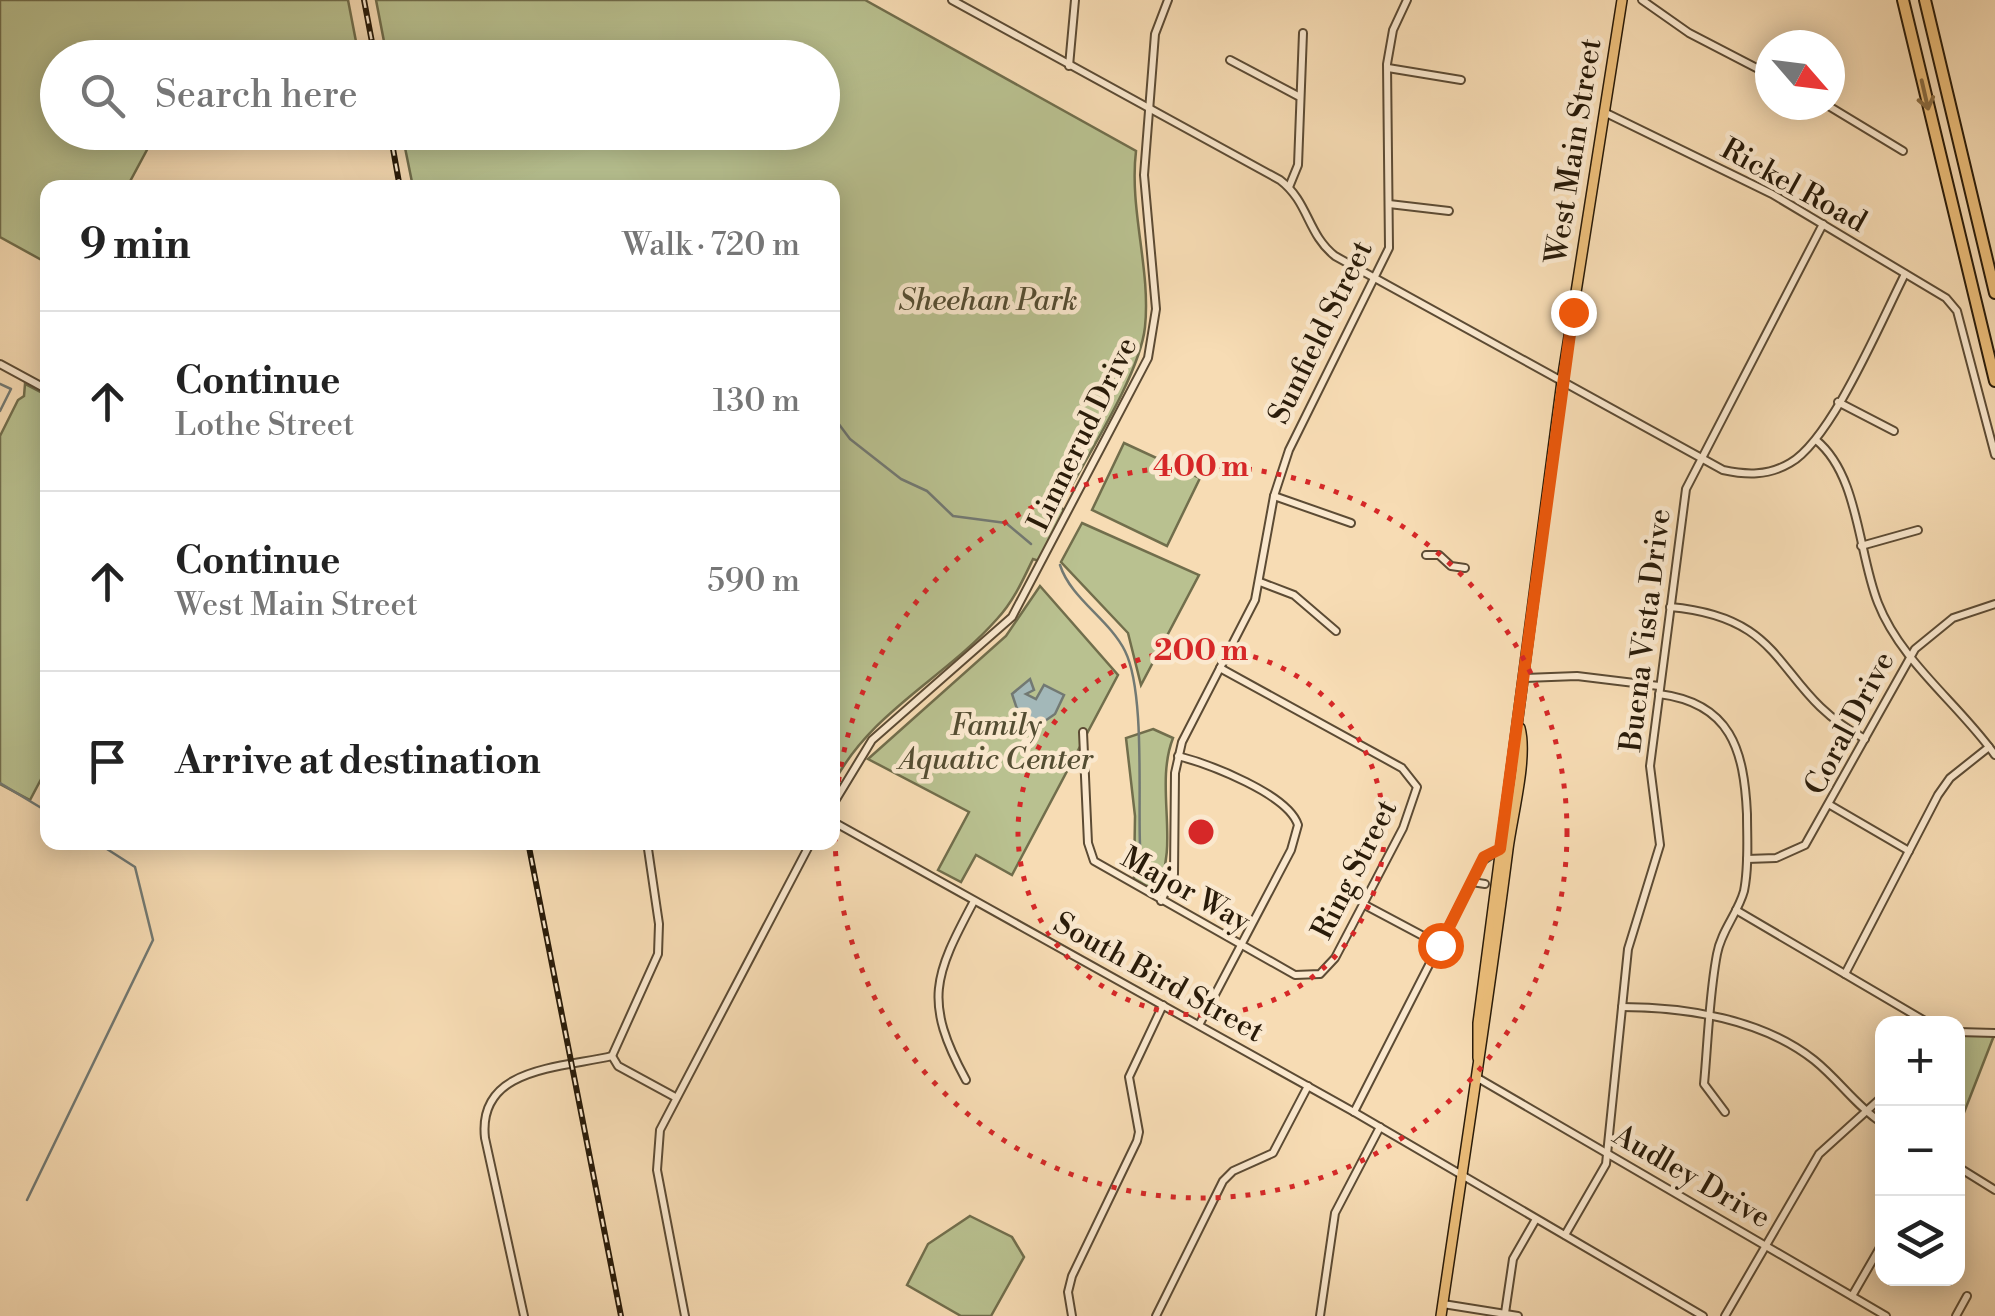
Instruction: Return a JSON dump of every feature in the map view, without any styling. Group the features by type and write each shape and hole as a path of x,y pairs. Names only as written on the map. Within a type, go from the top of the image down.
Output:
{"highway":[{"path":"1903,0 1995,382"},
{"path":"1925,0 1995,293"}],"main road":[{"name":"West Main Street","path":"1478,1058 1475,1052 1500,849 1562,381 1622,0"},
{"name":"West Main Street","path":"1442,1310 1475,1076 1483,1052 1522,737 1519,726"}],"street":[{"path":"952,0 1289,187 1305,206 1317,240 1376,280 1723,470 1756,474 1788,464 1816,440 1906,274"},
{"path":"1069,66 1074,0"},
{"name":"Linnerud Drive","path":"840,793 872,740 992,639 1018,608 1148,358 1156,319 1144,192 1148,108 1156,25 1168,0"},
{"name":"Sunfield Street","path":"1161,901 1174,874 1178,756 1260,582 1274,496 1289,450 1389,248 1388,68 1392,30 1406,0"},
{"path":"1642,0 1689,34 1755,68"},
{"path":"1289,187 1298,165 1303,33"},
{"path":"1230,60 1298,96"},
{"path":"1388,68 1461,80"},
{"name":"Rickel Road","path":"1604,112 1772,194 1956,308 1995,455"},
{"path":"1845,116 1903,152"},
{"path":"1389,204 1449,211"},
{"name":"Buena Vista Drive","path":"1564,1235 1602,1172 1608,1152 1628,949 1660,845 1650,766 1682,507 1699,459 1822,224"},
{"path":"0,364 40,386"},
{"path":"1838,402 1894,432"},
{"path":"1816,440 1837,465 1878,605 1911,655 1995,756"},
{"path":"1274,496 1351,523"},
{"path":"1860,546 1918,530"},
{"path":"1426,555 1439,556 1450,566 1465,568"},
{"path":"1260,582 1294,595 1336,631"},
{"name":"Coral Drive","path":"1747,859 1776,858 1805,845 1911,655 1941,626 1995,604"},
{"path":"1670,608 1728,617 1758,634 1814,703 1865,739"},
{"name":"Ring Street","path":"1220,668 1402,768 1414,780 1417,792 1412,809 1321,974"},
{"path":"1525,678 1578,676 1659,690 1696,703 1734,738 1745,772 1747,859 1736,910 1717,954 1704,1084 1725,1112"},
{"name":"Major Way","path":"1083,732 1090,854 1103,868 1295,975 1308,978 1321,974"},
{"path":"1845,974 1945,785 1989,746"},
{"path":"1178,756 1219,770 1294,814 1298,834 1199,1025"},
{"path":"1830,805 1909,851"},
{"name":"South Bird Street","path":"840,825 1354,1112 1703,1316"},
{"path":"1354,1112 1487,854 1500,849"},
{"path":"648,850 659,924 658,954 615,1042 612,1056 618,1066 675,1097"},
{"path":"685,1316 656,1162 660,1130 807,850"},
{"path":"1472,882 1484,884"},
{"path":"966,1080 942,1030 937,993 946,956 974,900"},
{"path":"1363,904 1440,945"},
{"path":"1736,910 1915,1016"},
{"path":"1072,1316 1068,1292 1072,1276 1139,1132 1130,1077 1163,1005"},
{"path":"1622,1007 1710,1016 1756,1028 1792,1046 1834,1076 1875,1119"},
{"path":"1965,1032 1995,1033"},
{"path":"524,1316 485,1138 487,1110 503,1086 521,1075 612,1056"},
{"name":"Audley Drive","path":"1475,1076 1886,1316"},
{"path":"1156,1316 1223,1181 1273,1152 1308,1086"},
{"path":"1725,1316 1819,1154 1875,1104"},
{"path":"1320,1316 1335,1213 1380,1127"},
{"path":"1965,1171 1995,1190"},
{"path":"1505,1314 1513,1260 1536,1219"},
{"path":"1852,1296 1875,1256"},
{"path":"1956,1316 1967,1296"},
{"path":"1442,1310 1518,1316"}],"green space":[{"path":"0,0 348,0 356,40 40,40 40,150 147,150 131,180 40,180 40,259 0,237"},
{"name":"Sheehan Park","path":"376,0 865,0 1136,151 1135,195 1145,283 1145,327 1122,393 1060,507 1064,510 1039,561 1033,559 1008,605 976,640 867,736 840,773 840,180 412,180 405,150 840,150 840,40 384,40"},
{"path":"25,384 40,392 40,781 30,800 0,784 0,436 18,400 24,396"},
{"path":"1124,443 1200,478 1167,546 1092,510"},
{"path":"1082,523 1199,575 1141,685 1128,633 1061,562"},
{"name":"Family Aquatic Center","path":"1040,586 1118,675 1012,875 976,855 961,882 938,870 969,812 868,759 1006,636"},
{"path":"1153,729 1173,738 1166,776 1167,855 1156,891 1134,879 1135,816 1126,738"},
{"path":"1965,1032 1995,1033 1965,1110"},
{"path":"970,1216 1012,1237 1024,1257 991,1316 961,1316 907,1285 928,1244"}],"shaded area":[{"path":"1030,679 1034,690 1026,694 1036,699 1044,685 1064,695 1055,714 1042,723 1020,718 1012,694"}],"waterway":[{"path":"0,384 11,389 0,411"},
{"path":"840,426 850,439 901,479 927,491 953,516 1006,523 1031,544"},
{"path":"1060,565 1073,588 1118,640 1131,669 1138,718 1140,845"},
{"path":"0,783 40,807"},
{"path":"27,1200 153,940 135,867 108,850"}],"railway":[{"path":"364,0 372,40"},
{"path":"393,150 399,180"},
{"path":"530,850 621,1316"}],"route":[{"path":"1440,945 1484,857 1500,849 1573,312"}]}
